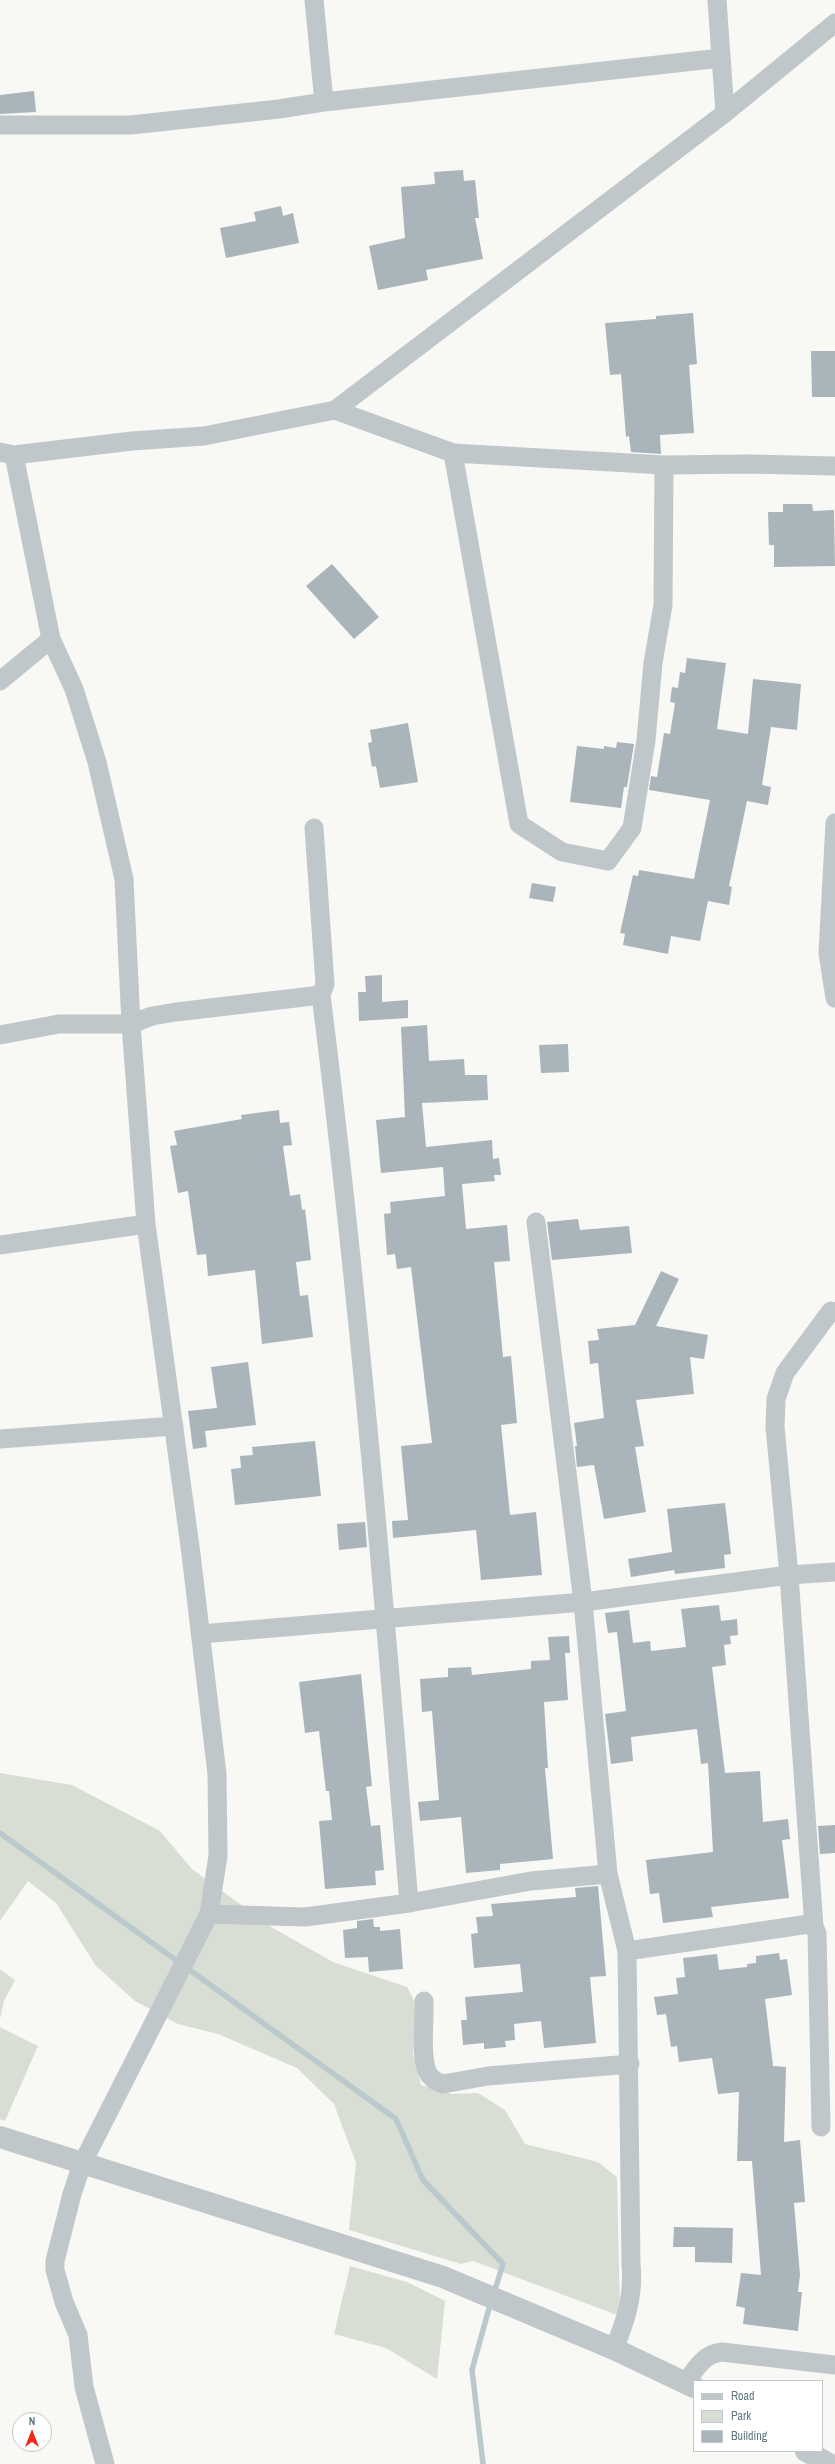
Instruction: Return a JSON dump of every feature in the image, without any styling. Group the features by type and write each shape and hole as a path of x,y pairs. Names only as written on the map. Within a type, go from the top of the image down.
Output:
{"street":[{"path":"314,0 324,102"},
{"path":"717,0 725,113"},
{"path":"105,2464 84,2387 78,2335 64,2302 55,2270 55,2261 72,2194 82,2164 208,1914 218,1856 217,1774 201,1634 146,1224 131,1024 124,879 98,762 74,689 51,639 7,454 132,441 204,436 335,410 725,113 835,23"},
{"path":"0,125 131,125 721,58"},
{"path":"335,410 453,453 664,465 750,464 835,466"},
{"path":"453,453 519,824 562,852 608,861 632,828 646,740 654,663 663,605 664,465"},
{"path":"0,681 51,639"},
{"path":"835,823 828,953 835,998"},
{"path":"314,828 325,984 321,995 352,1260 386,1619 409,1903"},
{"path":"0,1034 59,1024 131,1024 152,1016 176,1012 321,995"},
{"path":"536,1222 583,1602 608,1874 627,1951 630,2064 631,2264 633,2285 628,2313 614,2348"},
{"path":"0,1245 146,1224"},
{"path":"821,2127 817,1933 814,1927 789,1575 775,1427 776,1399 785,1373 832,1311"},
{"path":"0,1439 174,1426"},
{"path":"201,1634 583,1602 789,1575 835,1572"},
{"path":"208,1914 305,1917 409,1903 531,1881 608,1874"},
{"path":"627,1951 809,1924 814,1927"},
{"path":"424,2001 425,2059 427,2071 436,2082 443,2084 488,2076 630,2064"},
{"path":"0,2137 82,2164 357,2248 443,2277 614,2348 690,2385 704,2359 711,2354 722,2352 835,2365"},
{"path":"808,2452 829,2464"}],"green space":[{"path":"0,1773 72,1785 160,1831 192,1869 273,1928 333,1962 407,1987 418,2008 413,2053 421,2085 452,2094 478,2093 505,2110 525,2144 598,2162 617,2177 620,2316 473,2261 461,2264 349,2230 356,2163 334,2104 297,2068 218,2034 178,2024 135,2001 96,1966 56,1903 28,1881 0,1921"},
{"path":"0,1969 15,1980 4,2001 0,2019"},
{"path":"0,2027 38,2046 5,2121 0,2119"},
{"path":"350,2266 407,2282 445,2301 437,2379 386,2348 334,2334"}],"building":[{"path":"34,91 36,112 0,114 0,95"},
{"path":"463,170 464,181 475,180 479,218 475,218 483,259 426,270 428,280 378,290 369,246 405,238 401,187 435,184 434,172"},
{"path":"281,206 283,216 293,213 299,243 226,258 220,228 256,221 254,212"},
{"path":"693,313 697,364 689,365 694,433 660,435 661,454 631,452 629,436 626,437 621,374 610,375 605,323 656,319 656,316"},
{"path":"811,351 835,351 835,397 812,397"},
{"path":"783,504 812,504 813,511 834,510 835,566 774,567 774,545 769,545 768,512 783,512"},
{"path":"332,564 379,617 354,639 306,586"},
{"path":"687,658 726,663 717,729 748,734 753,679 801,684 797,730 771,727 762,785 771,787 768,805 747,801 729,886 732,887 729,905 708,901 700,941 671,936 668,954 623,945 625,934 620,933 633,875 638,876 639,870 694,879 710,800 649,790 651,776 657,777 664,733 670,734 675,703 670,702 672,687 678,688 680,672 685,673"},
{"path":"408,723 418,782 380,788 376,766 372,767 368,743 372,742 370,730"},
{"path":"617,742 634,744 627,787 624,787 621,808 570,802 577,746 604,749 604,746 616,748"},
{"path":"532,883 556,887 553,902 529,898"},
{"path":"382,975 382,1002 408,1000 408,1018 359,1021 358,992 366,992 365,976"},
{"path":"427,1025 429,1061 464,1059 465,1075 487,1075 488,1100 422,1103 426,1147 492,1140 493,1159 499,1158 501,1175 494,1175 495,1181 462,1184 466,1229 507,1225 510,1261 494,1262 503,1357 511,1356 517,1423 501,1425 510,1515 536,1512 542,1575 481,1580 476,1530 393,1538 392,1521 408,1520 401,1446 432,1443 411,1267 397,1269 395,1254 387,1255 384,1214 391,1213 390,1202 445,1196 443,1167 381,1173 376,1120 405,1117 401,1027"},
{"path":"568,1044 569,1072 541,1073 539,1045"},
{"path":"279,1110 280,1123 289,1122 292,1145 283,1146 290,1196 300,1194 302,1210 305,1209 311,1260 296,1262 300,1296 308,1295 313,1337 262,1344 255,1270 208,1276 206,1254 197,1255 188,1191 178,1193 170,1146 177,1145 174,1131 242,1119 241,1115"},
{"path":"578,1219 580,1230 629,1226 632,1253 552,1260 547,1222"},
{"path":"661,1271 679,1279 656,1326 708,1335 704,1359 690,1357 694,1394 636,1400 644,1446 635,1447 646,1512 604,1519 594,1465 577,1467 575,1446 577,1446 574,1423 604,1418 598,1363 590,1364 588,1341 599,1340 597,1329 635,1325"},
{"path":"248,1362 256,1425 205,1431 207,1447 193,1449 188,1411 217,1408 211,1367"},
{"path":"315,1441 321,1496 235,1505 231,1469 241,1468 240,1456 253,1455 252,1447"},
{"path":"725,1503 731,1554 724,1555 725,1568 675,1574 674,1570 631,1577 628,1559 672,1552 667,1509"},
{"path":"365,1522 367,1547 339,1550 337,1524"},
{"path":"719,1605 721,1621 737,1619 738,1635 730,1636 731,1644 724,1645 726,1665 712,1667 725,1773 760,1771 763,1822 788,1819 790,1839 782,1840 789,1898 711,1907 713,1917 663,1923 659,1893 650,1894 646,1860 713,1852 708,1763 701,1764 697,1729 631,1737 633,1761 611,1764 605,1714 626,1711 617,1632 608,1633 605,1613 629,1610 633,1643 650,1641 651,1651 686,1647 681,1609"},
{"path":"569,1636 570,1653 565,1653 568,1700 544,1702 548,1768 545,1768 553,1859 500,1864 500,1870 466,1873 461,1817 420,1821 418,1802 439,1800 432,1711 422,1712 420,1679 448,1677 448,1668 471,1667 472,1675 531,1669 531,1661 550,1660 548,1637"},
{"path":"361,1674 372,1786 366,1787 371,1826 380,1825 384,1870 375,1871 376,1885 325,1889 319,1821 332,1820 329,1791 326,1791 319,1731 305,1733 299,1682"},
{"path":"835,1825 835,1853 820,1854 818,1826"},
{"path":"598,1886 606,1976 590,1977 596,2043 544,2048 541,2021 514,2024 515,2040 505,2041 506,2047 484,2049 484,2043 463,2045 461,2020 467,2020 465,1997 523,1992 520,1964 474,1968 471,1934 478,1933 476,1917 493,1916 491,1904 576,1897 575,1888"},
{"path":"373,1919 374,1927 380,1927 380,1931 400,1929 403,1969 369,1972 368,1957 345,1958 343,1930 357,1928 357,1921"},
{"path":"779,1953 780,1960 787,1959 792,1995 765,1999 773,2066 786,2067 784,2142 800,2140 805,2202 794,2203 800,2275 798,2292 802,2292 798,2331 743,2324 745,2308 736,2306 741,2273 761,2275 752,2161 737,2161 739,2092 718,2094 712,2058 679,2062 677,2046 671,2047 666,2014 657,2015 654,1997 678,1994 676,1978 685,1977 683,1958 717,1954 719,1970 747,1967 747,1964 756,1963 756,1956"},
{"path":"674,2227 733,2228 732,2263 695,2262 695,2247 673,2247"}],"waterway":[{"path":"0,1833 396,2119 423,2180 503,2264 494,2293"},
{"path":"483,2464 472,2370 491,2301"}]}
